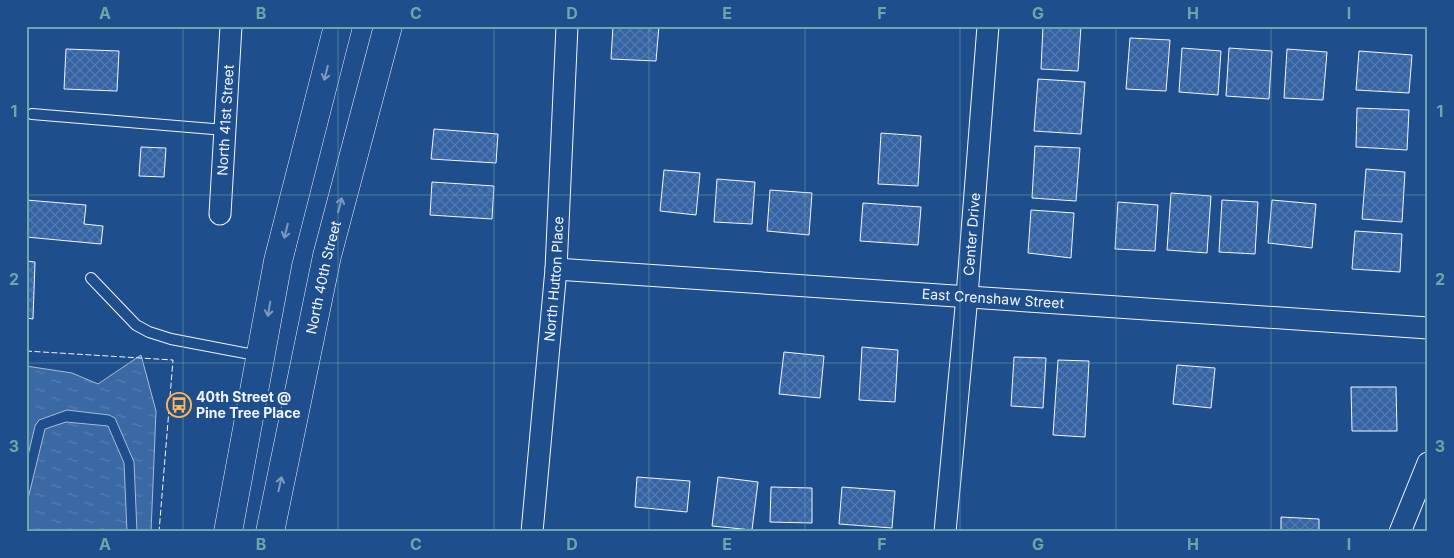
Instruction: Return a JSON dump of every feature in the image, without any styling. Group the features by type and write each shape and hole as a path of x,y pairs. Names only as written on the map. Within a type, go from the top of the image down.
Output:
{"main road":[{"path":"228,532 278,261 338,26"},
{"name":"North 40th Street","path":"270,532 327,256 388,26"}],"street":[{"name":"North 41st Street","path":"220,214 231,26"},
{"name":"North Hutton Place","path":"532,532 556,269 567,26"},
{"name":"Center Drive","path":"945,532 967,296 988,26"},
{"name":"East Crenshaw Street","path":"556,269 1428,328"},
{"path":"1400,532 1428,463"}],"lane":[{"path":"32,114 225,130"},
{"path":"91,278 136,325 150,332 171,339 260,356"}],"water":[{"path":"141,355 156,411 151,532 137,532 134,462 115,418 109,415 67,410 39,420 35,426 26,464 26,366 72,373 98,384"},
{"path":"66,422 108,426 124,463 127,532 26,532 26,507 45,429"}],"building":[{"path":"613,26 659,26 656,61 611,59"},
{"path":"1043,26 1081,26 1078,71 1041,69"},
{"path":"1130,38 1170,40 1166,91 1126,89"},
{"path":"1182,48 1221,51 1218,95 1179,92"},
{"path":"1229,48 1272,51 1269,99 1226,96"},
{"path":"66,49 119,51 117,91 64,89"},
{"path":"1287,49 1327,52 1323,100 1284,98"},
{"path":"1359,51 1412,55 1409,93 1356,90"},
{"path":"1038,79 1085,82 1081,134 1034,131"},
{"path":"1357,108 1409,110 1407,150 1356,147"},
{"path":"434,129 498,134 496,163 431,159"},
{"path":"881,133 921,136 918,186 878,184"},
{"path":"1035,146 1080,148 1076,201 1032,198"},
{"path":"141,147 166,148 164,177 139,176"},
{"path":"1366,169 1405,172 1402,222 1362,219"},
{"path":"664,170 700,173 696,215 660,211"},
{"path":"717,179 755,182 752,224 714,222"},
{"path":"432,182 494,186 492,219 430,215"},
{"path":"770,190 812,193 809,235 767,231"},
{"path":"1171,193 1211,196 1207,253 1167,250"},
{"path":"26,200 86,205 84,224 103,226 101,244 26,237"},
{"path":"1222,200 1258,202 1255,254 1219,252"},
{"path":"1272,200 1316,204 1312,248 1268,243"},
{"path":"1118,202 1158,205 1155,251 1115,249"},
{"path":"863,203 921,207 918,245 860,241"},
{"path":"1031,210 1074,213 1071,258 1028,253"},
{"path":"1355,231 1402,234 1400,272 1352,269"},
{"path":"26,261 35,262 33,319 26,318"},
{"path":"862,347 898,350 895,402 859,400"},
{"path":"784,352 824,356 820,398 779,394"},
{"path":"1014,357 1046,358 1043,408 1011,406"},
{"path":"1058,360 1089,361 1085,437 1053,435"},
{"path":"1177,365 1215,368 1211,408 1173,404"},
{"path":"1351,387 1396,387 1397,431 1352,431"},
{"path":"637,477 690,481 687,512 635,507"},
{"path":"718,477 758,482 752,530 712,526"},
{"path":"771,487 812,488 812,523 770,522"},
{"path":"842,487 895,491 892,528 839,524"},
{"path":"1281,517 1319,519 1319,532 1281,532"}],"fence":[{"path":"26,351 173,360 159,532"}],"place":[{"name":"40th Street @ Pine Tree Place","path":"179,405"}]}
